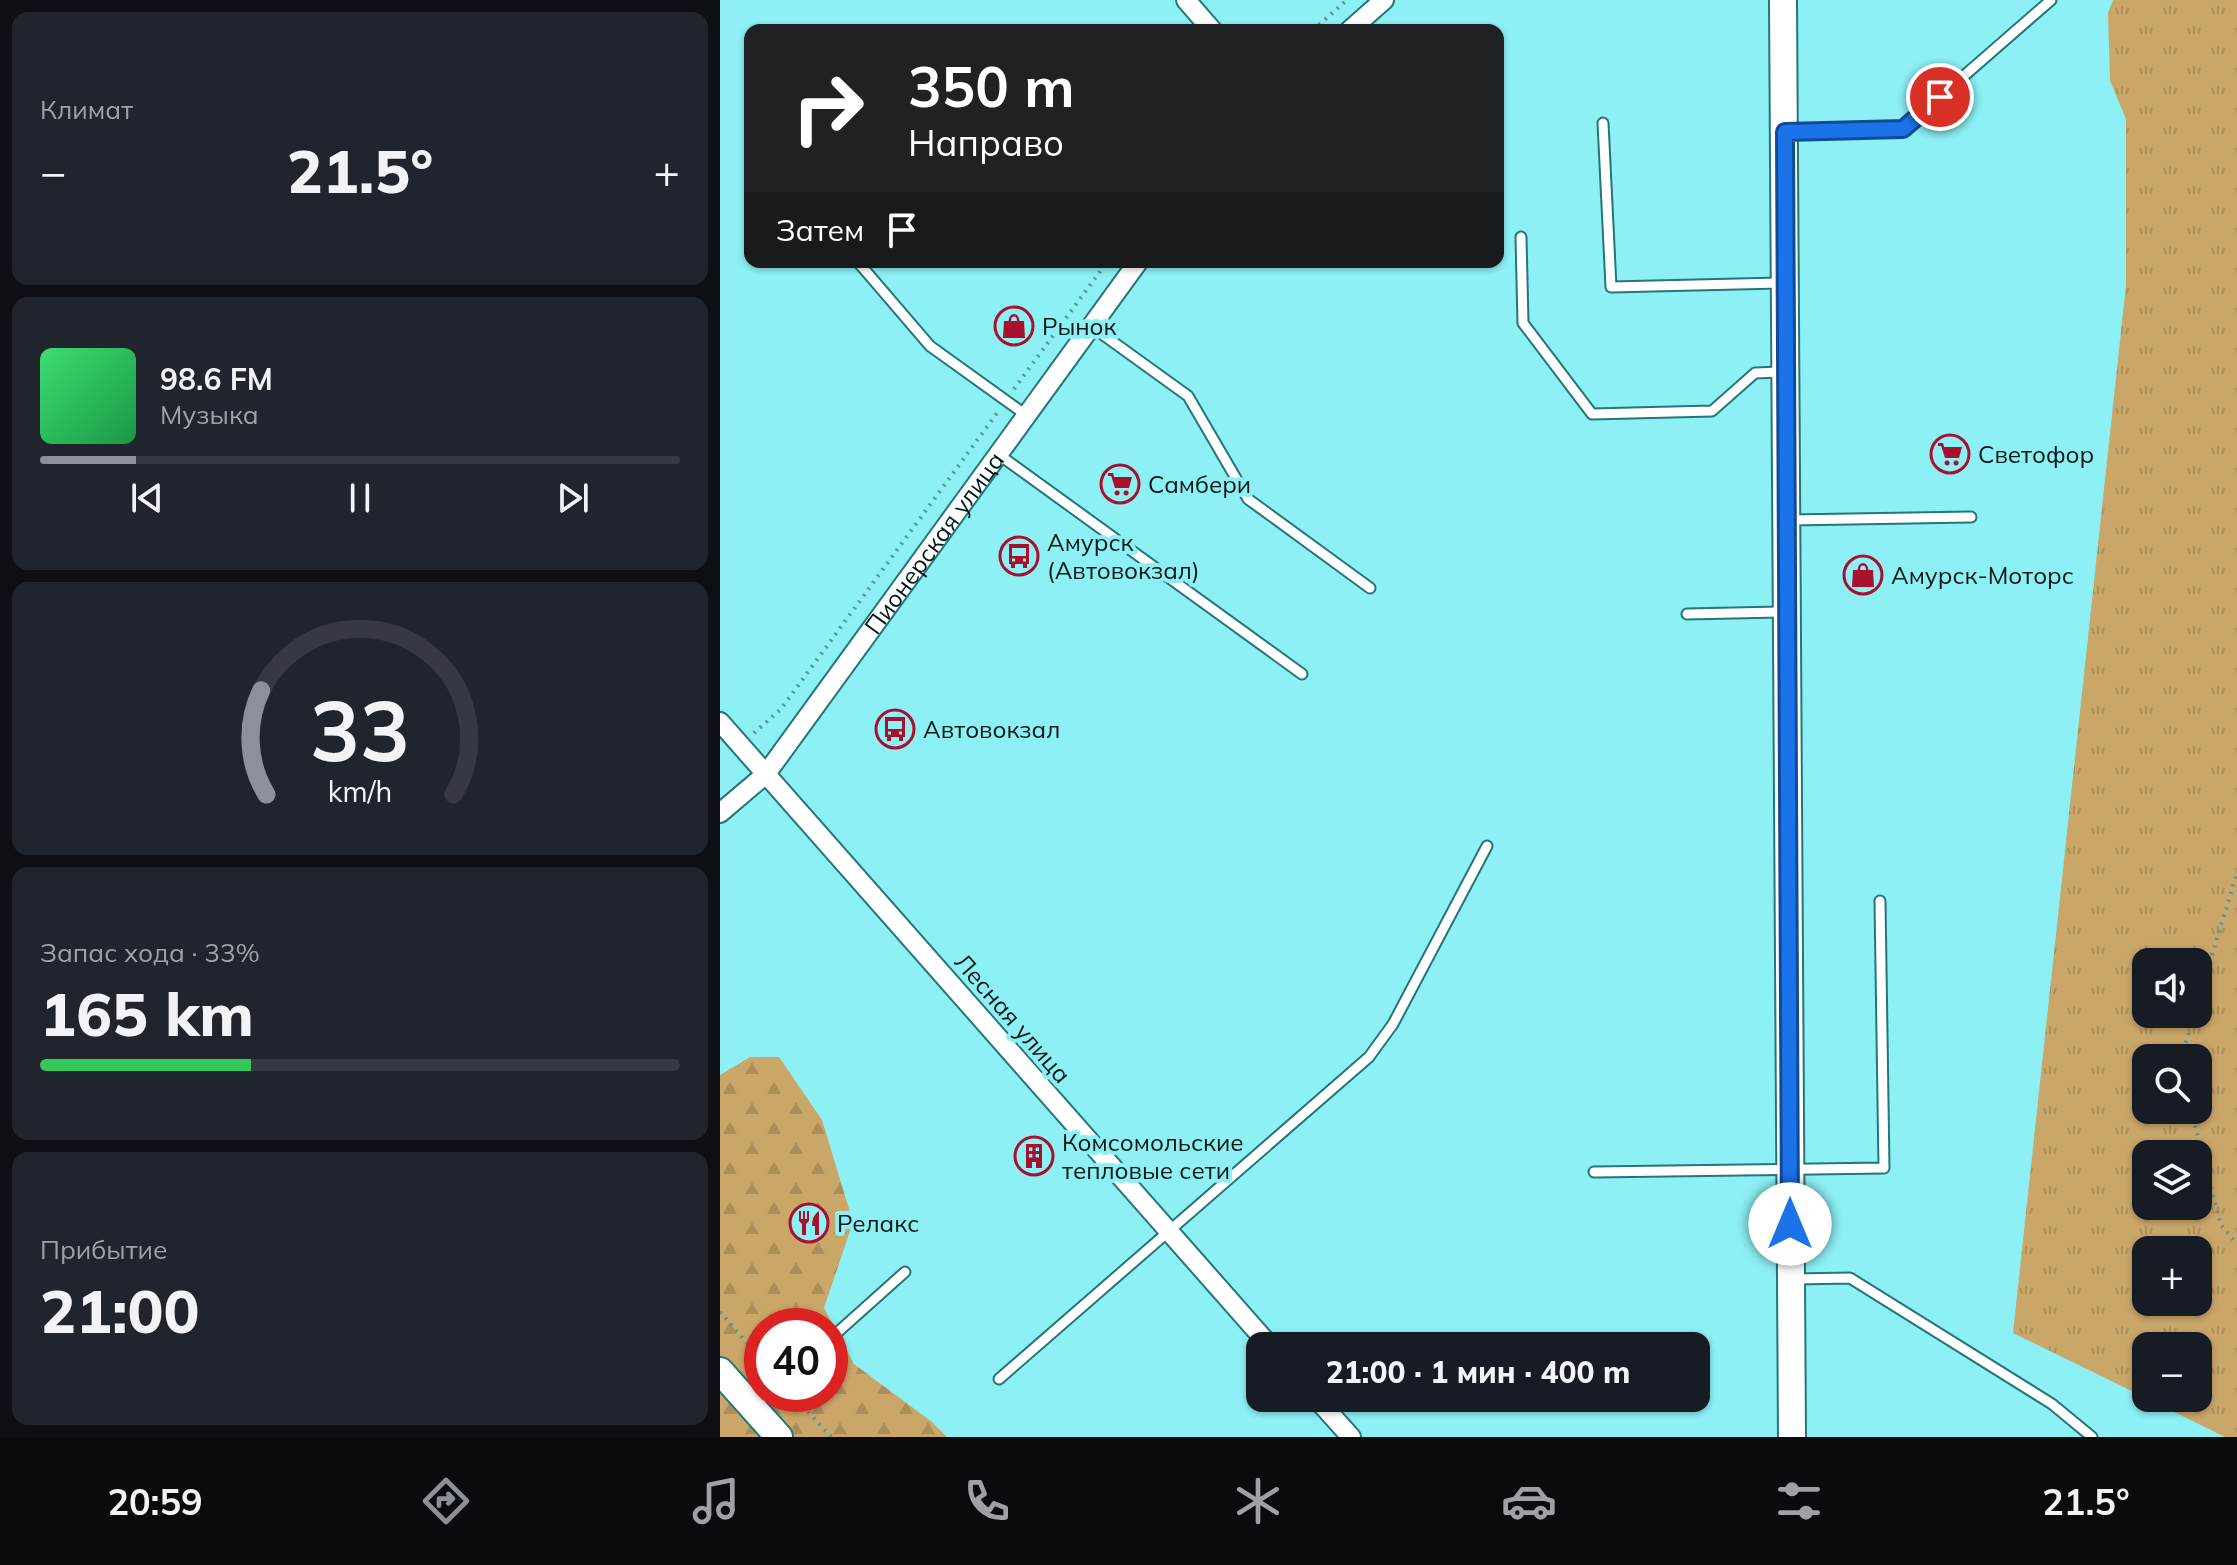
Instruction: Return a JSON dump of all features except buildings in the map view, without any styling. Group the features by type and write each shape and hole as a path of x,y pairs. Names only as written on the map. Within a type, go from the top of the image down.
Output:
{"street":[{"path":"1186,0 1207,24"},
{"path":"1357,24 1384,0"},
{"path":"1783,0 1792,1437"},
{"name":"Пионерская улица","path":"720,813 766,774 1134,268"},
{"name":"Лесная улица","path":"720,722 1258,1332"},
{"path":"720,1371 756,1404 779,1437"},
{"path":"1329,1412 1351,1437"}],"lane":[{"path":"1785,132 1903,129 2051,0"},
{"path":"1603,123 1611,287 1786,283"},
{"path":"1521,237 1523,323 1592,414 1712,411 1755,373 1786,372"},
{"path":"863,268 930,346 1026,415"},
{"path":"1091,326 1188,396 1248,499 1370,588"},
{"path":"998,454 1302,674"},
{"path":"1787,520 1971,517"},
{"path":"1687,614 1787,612"},
{"path":"999,1379 1369,1057 1393,1024 1487,846"},
{"path":"1594,1172 1884,1168 1880,901"},
{"path":"848,1323 905,1272"},
{"path":"1791,1279 1850,1278 2052,1404 2092,1437"}],"path":[{"path":"1320,24 1347,0"},
{"path":"741,745 781,709 1103,268"},
{"path":"2212,955 2237,873"},
{"path":"2195,1124 2221,1225 2237,1244"},
{"path":"720,1312 744,1339"},
{"path":"808,1412 831,1437"}],"green space":[{"path":"2113,0 2237,0 2237,1437 2225,1437 2174,1412 2212,1412 2212,1332 2132,1332 2132,1391 2013,1333 2126,285 2126,119 2110,81 2108,13"},
{"path":"750,1057 779,1057 822,1120 853,1222 824,1308 744,1308 744,1412 848,1412 848,1353 854,1364 932,1422 947,1437 720,1437 720,1075"}],"place":[{"name":"Рынок","path":"1014,326"},
{"name":"Светофор","path":"1950,454"},
{"name":"Самбери","path":"1120,484"},
{"name":"Амурск (Автовокзал)","path":"1019,556"},
{"name":"Амурск-Моторс","path":"1863,575"},
{"name":"Автовокзал","path":"895,729"},
{"name":"Комсомольские тепловые сети","path":"1034,1156"},
{"name":"Релакс","path":"809,1223"}],"route":[{"path":"1790,1224 1785,132 1903,129 1940,97"}]}
